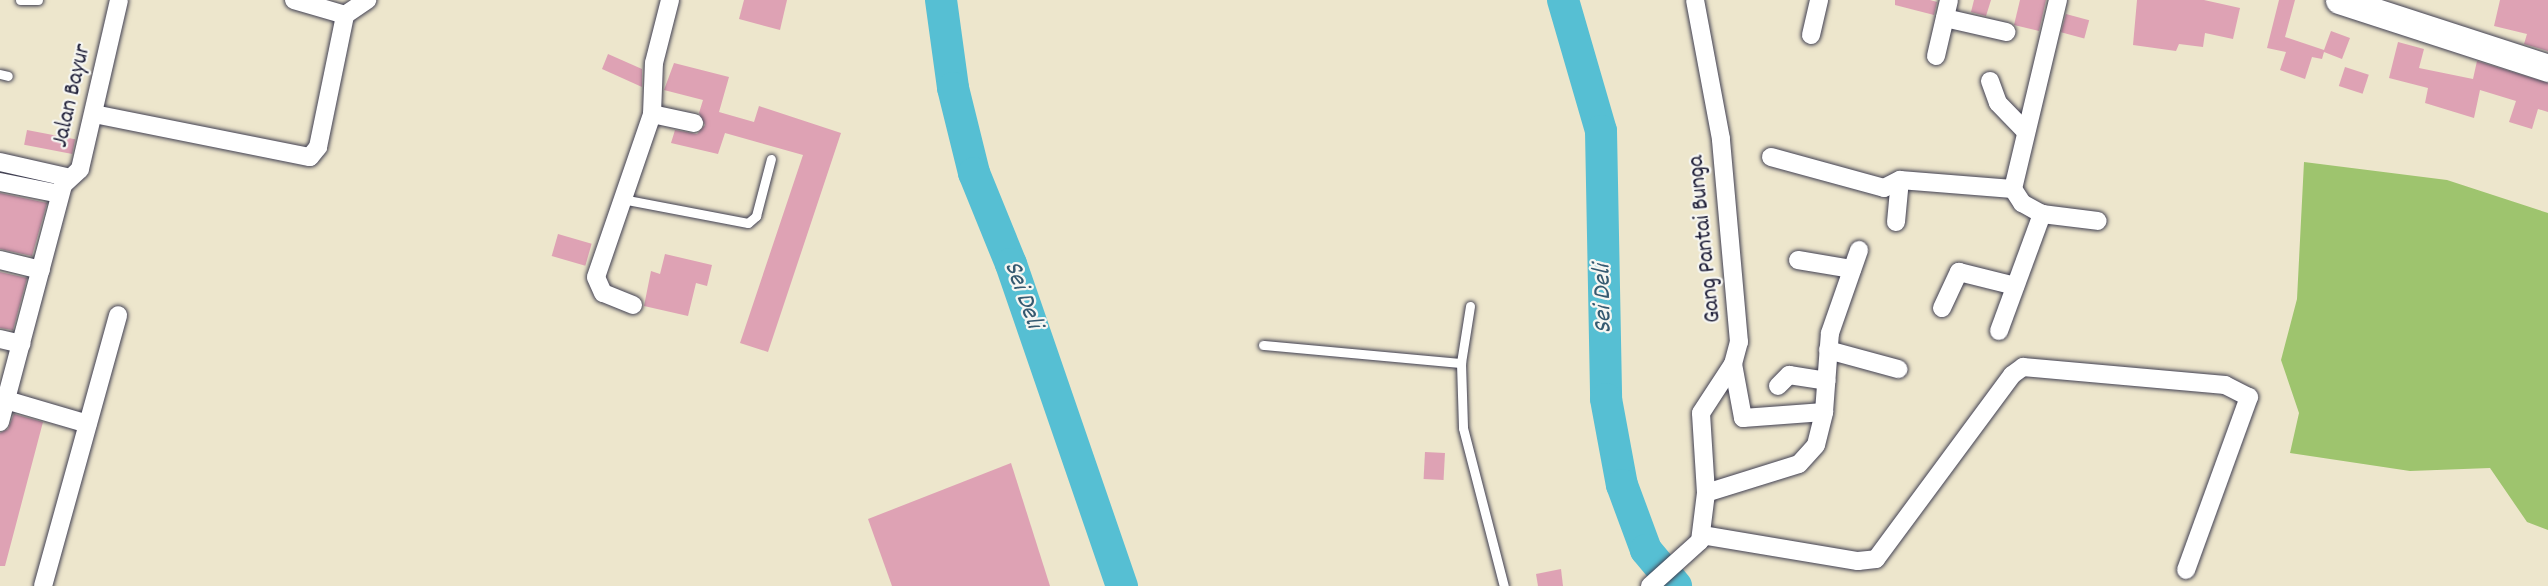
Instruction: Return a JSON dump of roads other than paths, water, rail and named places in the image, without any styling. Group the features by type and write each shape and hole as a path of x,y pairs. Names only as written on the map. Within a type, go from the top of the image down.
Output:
{"main road":[{"path":"2339,0 2392,8 2548,68"}],"street":[{"name":"Jalan Bayur","path":"63,186 80,169 119,0"},
{"path":"294,0 345,15"},
{"path":"94,114 310,157 318,147 345,15 367,0"},
{"path":"633,305 597,286 622,199 652,114 654,63 670,0"},
{"name":"Gang Pantai Bunga","path":"1695,0 1720,139 1740,312 1733,364 1701,413 1706,493 1702,535"},
{"path":"1811,35 1819,0"},
{"path":"1936,56 1949,0"},
{"path":"2058,0 2024,130 2013,189 2022,203 2042,214 2098,221"},
{"path":"1945,18 2006,32"},
{"path":"1990,81 1998,102 2024,130"},
{"path":"652,114 694,123"},
{"path":"1771,158 1884,188 1900,180 2013,189"},
{"path":"0,162 63,186"},
{"path":"1896,222 1900,180"},
{"path":"0,182 63,186"},
{"path":"0,420 63,186"},
{"path":"1999,331 2042,214"},
{"path":"1706,493 1798,465 1816,445 1824,412 1828,350 1837,305 1859,250"},
{"path":"0,260 40,270"},
{"path":"1798,260 1852,269"},
{"path":"1942,308 1959,272 2015,286"},
{"path":"43,586 118,315"},
{"path":"0,339 21,344"},
{"path":"1828,350 1898,369"},
{"path":"1733,364 1743,418 1824,412"},
{"path":"1650,586 1691,550 1702,535 1858,561 1876,559 2012,375 2023,367 2225,385 2249,397 2186,570"},
{"path":"1778,386 1789,375 1827,381"},
{"path":"6,400 88,424"}],"lane":[{"path":"20,0 38,0"},
{"path":"622,199 748,223 756,216 771,159"},
{"path":"1470,306 1461,363 1463,428 1504,586"},
{"path":"1263,345 1461,363"}],"waterway":[{"name":"Sei Deli","path":"941,0 953,88 974,173 1011,264 1122,586"},
{"name":"Sei Deli","path":"1563,0 1601,131 1606,399 1622,485 1646,550 1676,586"}]}
